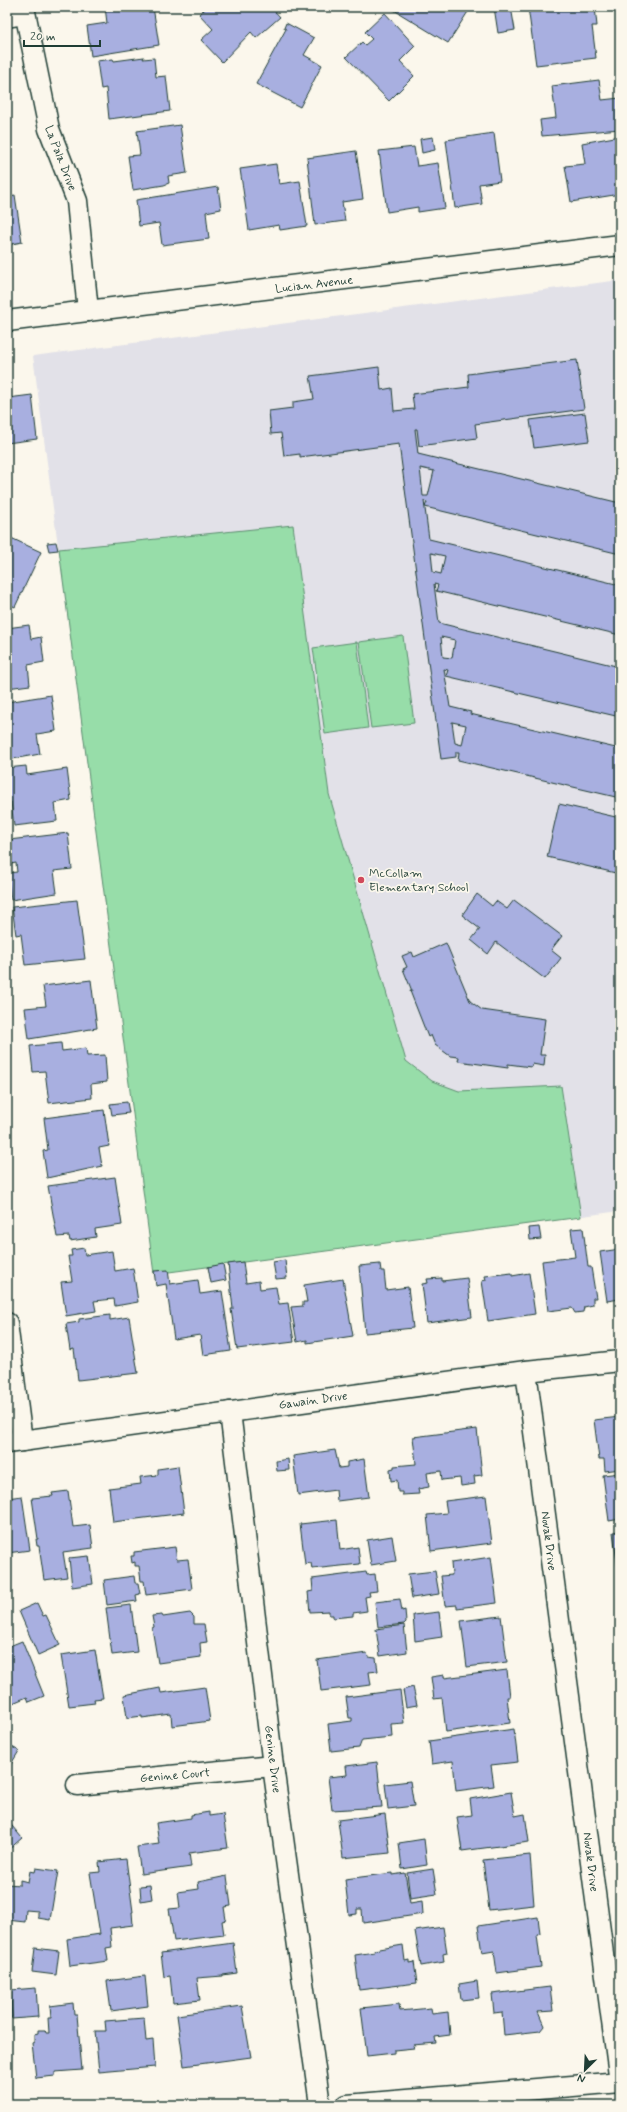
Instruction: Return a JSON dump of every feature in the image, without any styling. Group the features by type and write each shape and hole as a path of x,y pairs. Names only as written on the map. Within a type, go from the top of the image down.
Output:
{"street":[{"name":"La Pala Drive","path":"19,13 49,129 77,201 88,311"},
{"name":"Lucian Avenue","path":"7,321 620,245"},
{"path":"7,1323 15,1442"},
{"name":"Gawain Drive","path":"15,1442 526,1371 620,1361"},
{"name":"Novak Drive","path":"347,2105 620,2082 526,1371"},
{"name":"Genine Drive","path":"230,1412 273,1766 320,2105"},
{"name":"Genine Court","path":"77,1785 273,1766"}],"shaded area":[{"name":"McCollam Elementary School","path":"620,280 620,1211 154,1274 33,356"}],"green space":[{"path":"293,525 329,794 406,1061 432,1081 459,1091 561,1086 581,1217 154,1274 59,549"},
{"path":"403,636 414,723 371,728 359,642"},
{"path":"357,642 368,728 325,734 313,648"}],"building":[{"path":"105,7 153,7 159,45 91,56 87,26 107,23"},
{"path":"206,7 271,7 280,17 256,38 251,32 222,62 201,40 213,29 199,14"},
{"path":"389,7 471,7 448,43"},
{"path":"494,7 511,7 515,30 498,33"},
{"path":"528,7 595,7 597,26 592,26 596,58 536,65"},
{"path":"385,13 415,46 400,61 414,76 389,101 346,57 362,42 365,45 372,39 365,32"},
{"path":"286,23 314,38 304,55 322,65 300,107 256,84 286,29 284,28"},
{"path":"144,57 143,59 154,58 156,77 166,76 170,111 109,119 106,88 101,89 97,61 113,59 114,61"},
{"path":"599,80 602,100 620,98 620,129 542,136 540,120 556,118 552,86"},
{"path":"180,125 187,173 168,176 169,183 164,185 133,190 128,156 140,155 137,131"},
{"path":"494,133 500,181 479,184 482,204 455,208 446,140"},
{"path":"620,136 620,194 571,202 565,166 585,164 582,143"},
{"path":"433,137 435,150 422,153 420,139"},
{"path":"414,147 417,166 438,163 445,208 418,212 418,207 387,212 379,151"},
{"path":"356,151 363,199 342,202 345,221 315,225 307,158"},
{"path":"276,164 279,184 300,181 307,226 280,230 279,225 249,230 240,169"},
{"path":"218,187 221,209 206,212 209,239 162,245 159,223 139,226 136,200"},
{"path":"15,195 22,242 7,245 7,197"},
{"path":"577,360 584,409 475,424 477,438 419,446 417,429 415,429 418,454 620,503 620,554 425,507 427,502 424,501 429,539 620,585 620,635 436,591 438,585 434,584 439,623 620,667 620,717 446,676 448,670 444,669 450,707 471,712 470,714 620,749 620,798 458,760 459,752 456,752 456,757 441,759 399,444 300,457 300,454 284,456 281,433 271,434 269,411 293,408 293,402 314,399 310,376 379,367 381,390 392,388 394,411 414,409 412,394 469,387 468,374","holes":["420,468 434,471 428,496 423,496","431,553 445,556 441,574 433,572","441,637 455,640 452,658 443,657","452,722 466,725 462,745 455,743"]},
{"path":"7,389 8,398 32,395 37,439 7,443"},
{"path":"585,413 589,441 534,448 530,420"},
{"path":"9,537 41,552 15,607 7,603 7,540"},
{"path":"56,542 58,550 49,551 47,543"},
{"path":"29,625 31,639 41,637 44,662 28,665 30,685 7,688 7,628"},
{"path":"51,695 56,731 37,734 40,754 7,760 7,702"},
{"path":"26,766 27,775 67,769 71,800 55,803 57,821 14,826 11,802 7,802 7,768"},
{"path":"559,804 620,818 620,874 547,857"},
{"path":"68,833 72,869 54,871 57,893 11,900 8,873 17,872 16,863 11,864 9,840"},
{"path":"477,894 492,906 496,901 507,909 514,900 562,936 551,950 561,958 545,979 496,942 488,954 471,940 480,929 462,915"},
{"path":"77,900 85,959 25,965 21,934 16,935 12,907"},
{"path":"446,943 470,1001 482,1010 545,1019 540,1055 545,1055 544,1066 532,1064 531,1067 508,1064 508,1068 458,1061 459,1057 450,1056 435,1045 431,1035 428,1037 410,991 412,991 403,969 407,967 402,956 412,952 414,957"},
{"path":"91,980 97,1028 29,1039 25,1008 46,1006 43,986"},
{"path":"61,1043 62,1051 86,1048 87,1056 105,1055 107,1082 91,1084 92,1098 49,1103 45,1071 33,1072 30,1046"},
{"path":"127,1102 129,1113 112,1115 110,1104"},
{"path":"104,1110 109,1146 99,1148 102,1166 47,1178 43,1151 48,1150 44,1118"},
{"path":"115,1177 122,1225 95,1229 96,1237 70,1241 69,1236 57,1237 48,1186"},
{"path":"539,1227 541,1239 530,1240 529,1228"},
{"path":"583,1228 588,1267 591,1267 596,1298 593,1298 593,1305 584,1307 583,1312 575,1313 572,1308 548,1311 542,1261 575,1257 571,1229"},
{"path":"84,1248 85,1255 112,1251 115,1271 133,1268 138,1302 115,1306 114,1299 94,1301 96,1311 66,1316 61,1282 72,1281 68,1256 72,1256 71,1250"},
{"path":"620,1249 620,1299 607,1301 600,1252"},
{"path":"285,1260 287,1278 276,1279 273,1262"},
{"path":"243,1262 246,1283 259,1281 260,1289 276,1287 279,1304 288,1303 294,1342 237,1349 231,1309 233,1309 228,1264"},
{"path":"223,1264 226,1280 211,1283 208,1267"},
{"path":"380,1264 381,1271 384,1271 386,1290 408,1287 413,1328 365,1333 359,1266"},
{"path":"168,1270 170,1284 198,1280 200,1294 222,1291 231,1351 203,1355 200,1335 174,1339 166,1284 156,1286 154,1271"},
{"path":"512,1273 512,1276 529,1273 535,1314 488,1321 482,1281 486,1280 485,1276"},
{"path":"442,1278 442,1281 467,1278 472,1317 427,1323 422,1284 428,1283 427,1279"},
{"path":"343,1279 353,1336 307,1343 307,1340 297,1342 291,1307 303,1306 303,1302 307,1302 304,1285"},
{"path":"110,1315 110,1320 129,1317 138,1373 78,1380 74,1349 70,1350 66,1324 79,1322 79,1319"},
{"path":"620,1417 620,1469 605,1471 604,1459 599,1459 594,1420"},
{"path":"477,1429 482,1475 474,1476 475,1484 461,1486 460,1478 442,1480 441,1471 427,1473 429,1487 418,1489 419,1494 402,1495 402,1492 398,1492 397,1480 391,1481 390,1469 394,1468 394,1466 416,1464 413,1437"},
{"path":"335,1450 339,1468 347,1467 347,1462 364,1459 369,1497 337,1501 336,1490 298,1495 293,1456"},
{"path":"288,1459 289,1470 277,1471 276,1461"},
{"path":"178,1466 184,1513 113,1522 109,1488 141,1484 140,1477 158,1475 158,1469"},
{"path":"620,1473 620,1519 609,1521 603,1475"},
{"path":"68,1491 73,1527 90,1525 93,1548 63,1552 67,1577 44,1580 39,1546 37,1546 36,1539 38,1539 32,1498 53,1496 52,1493"},
{"path":"22,1496 30,1550 7,1553 7,1498"},
{"path":"486,1496 492,1543 431,1551 427,1515 447,1513 445,1501"},
{"path":"337,1520 340,1550 358,1547 360,1564 312,1569 311,1563 305,1564 300,1524"},
{"path":"620,1531 620,1579 619,1579 613,1532"},
{"path":"392,1536 396,1561 371,1565 367,1540"},
{"path":"175,1547 177,1560 188,1559 192,1589 146,1595 144,1581 141,1581 139,1566 135,1566 135,1562 132,1563 131,1556 134,1556 134,1552"},
{"path":"89,1556 93,1584 72,1587 69,1558"},
{"path":"491,1557 497,1603 457,1608 457,1605 445,1606 441,1576 452,1575 451,1563"},
{"path":"435,1571 439,1594 412,1598 408,1574"},
{"path":"366,1572 367,1575 375,1574 377,1591 369,1592 370,1596 365,1597 367,1611 353,1613 353,1616 333,1618 333,1615 329,1615 329,1611 310,1612 308,1592 313,1591 312,1579"},
{"path":"134,1576 135,1583 138,1583 140,1594 136,1595 137,1601 107,1605 104,1580"},
{"path":"400,1599 402,1611 405,1610 406,1622 404,1624 378,1627 375,1602"},
{"path":"37,1603 43,1616 46,1615 60,1645 38,1655 19,1611"},
{"path":"131,1605 137,1652 112,1655 106,1608"},
{"path":"439,1612 442,1637 415,1641 413,1615"},
{"path":"190,1613 194,1617 194,1624 204,1624 207,1642 200,1643 201,1657 158,1663 152,1628 154,1627 152,1616 162,1615 163,1617"},
{"path":"501,1616 507,1662 467,1667 461,1621"},
{"path":"404,1625 407,1652 380,1656 376,1629"},
{"path":"22,1641 44,1696 29,1702 27,1697 8,1705 7,1647"},
{"path":"95,1650 103,1698 94,1699 95,1703 69,1706 61,1655"},
{"path":"367,1653 368,1657 376,1658 378,1671 369,1672 371,1685 321,1691 317,1660"},
{"path":"507,1670 510,1697 507,1697 510,1723 446,1732 442,1698 434,1699 431,1677 444,1675 444,1678"},
{"path":"205,1687 210,1721 172,1726 171,1714 142,1718 142,1716 127,1718 124,1695 160,1688 161,1693"},
{"path":"413,1687 417,1705 406,1707 403,1690"},
{"path":"400,1690 404,1723 391,1724 392,1737 362,1740 359,1748 331,1751 328,1724 352,1721 352,1718 349,1718 346,1697"},
{"path":"514,1729 518,1762 491,1765 494,1786 456,1791 453,1761 432,1764 429,1741"},
{"path":"7,1744 19,1751 8,1769 7,1768"},
{"path":"377,1762 382,1807 332,1810 328,1777 347,1775 346,1766"},
{"path":"410,1781 414,1806 388,1809 385,1784"},
{"path":"511,1792 515,1816 525,1814 529,1842 462,1851 457,1817 472,1815 470,1799"},
{"path":"209,1812 209,1816 223,1814 228,1848 189,1853 191,1867 141,1874 137,1847 159,1844 156,1823 191,1818 191,1815"},
{"path":"385,1814 390,1853 343,1858 338,1820"},
{"path":"7,1820 22,1838 7,1851"},
{"path":"424,1839 427,1865 402,1869 399,1843"},
{"path":"530,1855 534,1905 489,1910 483,1860"},
{"path":"126,1859 133,1912 133,1925 110,1928 112,1947 106,1948 108,1961 70,1966 67,1939 100,1934 90,1873 100,1872 99,1862"},
{"path":"36,1868 58,1871 50,1920 38,1918 38,1911 26,1910 25,1922 7,1920 7,1884 20,1885 20,1880 28,1882 30,1871 35,1872"},
{"path":"433,1869 437,1894 410,1898 407,1873"},
{"path":"393,1873 393,1875 405,1873 410,1903 422,1901 423,1914 363,1923 362,1909 357,1909 357,1914 349,1915 345,1879"},
{"path":"227,1876 231,1906 224,1907 226,1920 222,1921 224,1935 174,1941 169,1909 180,1908 178,1892 199,1889 198,1882"},
{"path":"150,1885 152,1899 141,1901 140,1886"},
{"path":"538,1917 540,1934 537,1935 541,1967 497,1973 494,1951 482,1953 478,1926"},
{"path":"443,1927 447,1953 443,1954 444,1962 421,1966 415,1931"},
{"path":"233,1943 237,1973 223,1976 197,1978 200,2000 173,2003 170,1976 164,1977 161,1953"},
{"path":"403,1945 405,1961 409,1960 409,1963 414,1962 417,1983 359,1990 355,1955"},
{"path":"35,1948 59,1951 56,1975 32,1972"},
{"path":"145,1976 148,2006 111,2011 107,1981"},
{"path":"477,1981 479,1998 461,2000 459,1984"},
{"path":"550,1987 553,2011 538,2012 544,2026 540,2031 504,2035 502,2012 494,2013 492,1994"},
{"path":"36,1988 38,2017 12,2019 11,1990"},
{"path":"7,1990 10,1990 12,2017 7,2018"},
{"path":"73,2003 74,2015 77,2015 82,2070 55,2072 55,2076 36,2078 32,2043 34,2042 34,2034 38,2033 38,2030 45,2030 46,2033 49,2033 48,2018 51,2018 50,2006"},
{"path":"399,2004 400,2011 431,2008 432,2014 448,2012 450,2035 435,2037 436,2043 413,2045 414,2048 394,2050 394,2053 367,2056 361,2008"},
{"path":"242,2006 251,2057 184,2066 177,2015"},
{"path":"144,2018 146,2041 153,2040 155,2067 99,2072 95,2031 106,2031 105,2021"}],"place":[{"name":"McCollam Elementary School","path":"361,880"}]}
